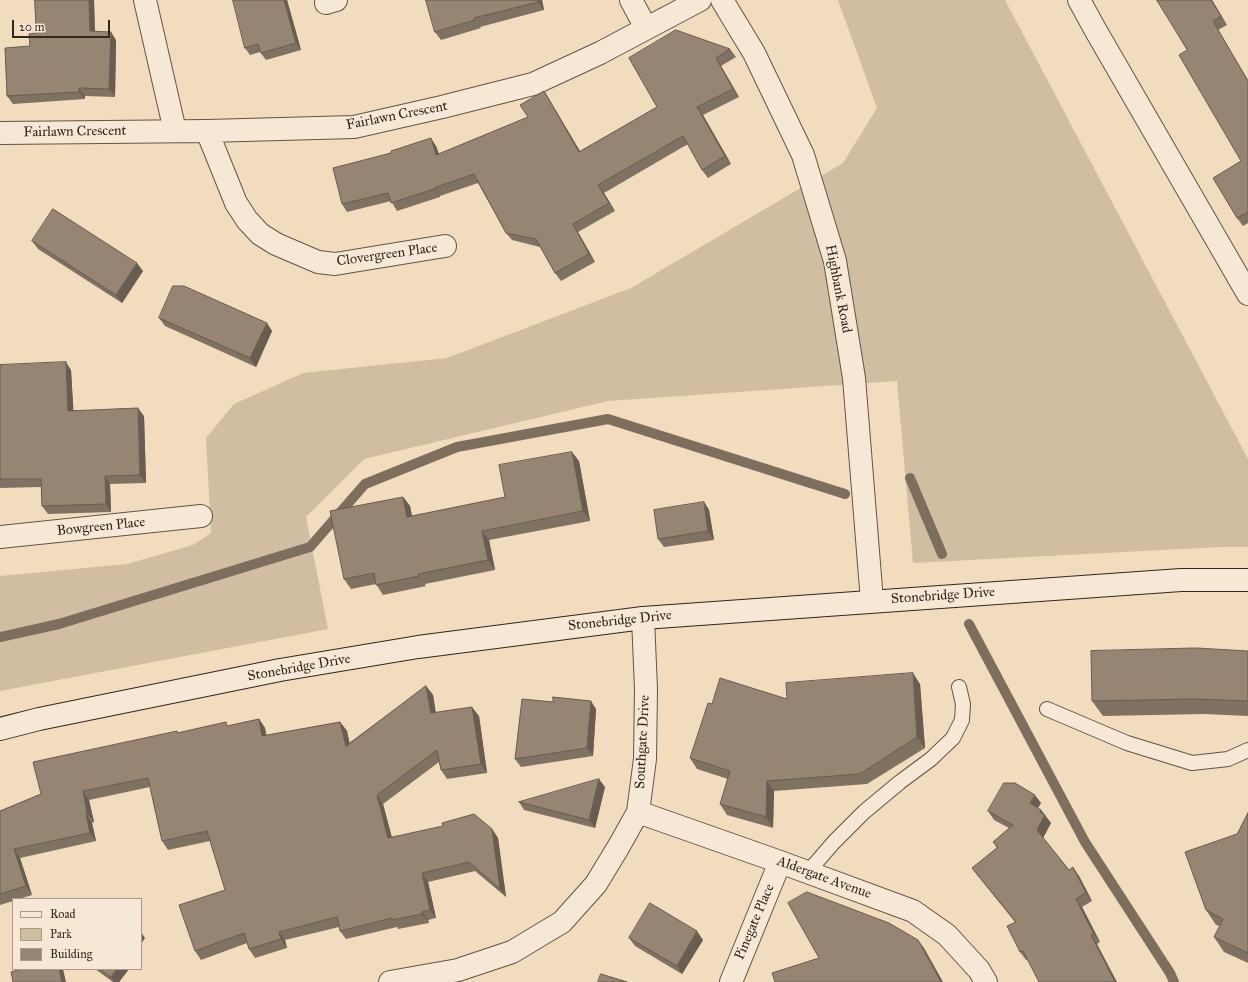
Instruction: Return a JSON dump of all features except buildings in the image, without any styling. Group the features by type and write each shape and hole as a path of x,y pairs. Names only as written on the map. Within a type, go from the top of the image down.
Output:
{"street":[{"path":"145,0 175,131"},
{"path":"631,0 646,28"},
{"name":"Fairlawn Crescent","path":"0,133 207,131 354,127 442,108 533,84 600,53 700,0"},
{"name":"Highbank Road","path":"722,0 754,53 802,154 835,261 854,378 872,601"},
{"path":"1079,0 1123,79 1248,294"},
{"name":"Clovergreen Place","path":"207,131 236,203 247,220 260,234 276,244 318,262 335,264 445,246"},
{"name":"Bowgreen Place","path":"0,537 201,516"},
{"name":"Stonebridge Drive","path":"0,728 280,670 418,647 643,618 1181,580 1248,580"},
{"name":"Southgate Drive","path":"390,982 458,970 512,952 562,922 596,884 638,812 645,759 646,689 643,618"},
{"name":"Aldergate Avenue","path":"638,812 913,911 947,935 979,970 986,982"},
{"name":"Pinegate Place","path":"731,982 780,862"}],"lane":[{"path":"808,872 834,842 864,812 931,759 953,738 962,720 964,704 958,687"},
{"path":"1047,709 1127,743 1192,763 1228,759 1248,750"}],"green space":[{"path":"838,0 1005,0 1248,459 1248,547 1220,547 913,563 897,381 608,401 364,459 306,517 328,629 0,691 0,576 127,564 193,545 211,533 206,438 234,404 303,373 447,358 631,288 843,163 877,108"}],"waterway":[{"path":"0,637 59,624 310,547 365,484 457,447 608,419 845,494"},
{"path":"910,478 942,554"},
{"path":"969,624 1085,842 1170,973 1174,982"}]}
